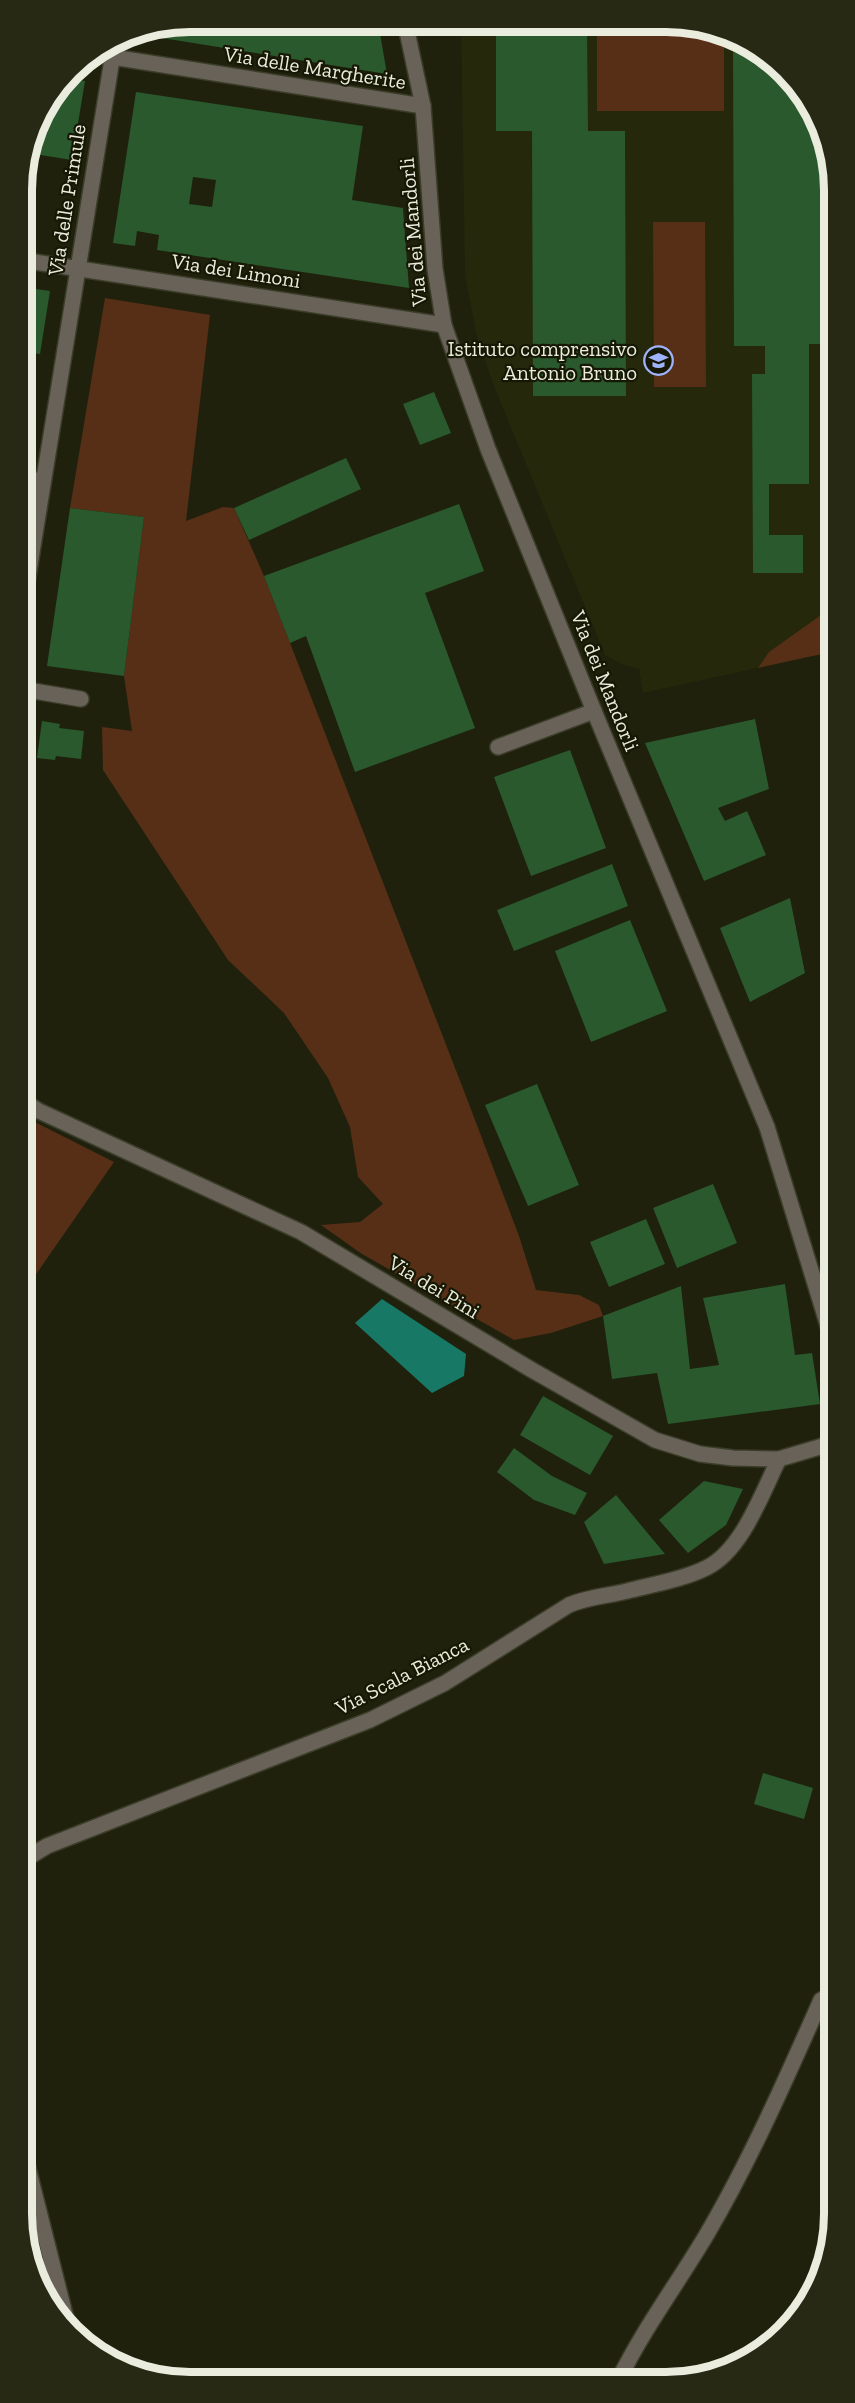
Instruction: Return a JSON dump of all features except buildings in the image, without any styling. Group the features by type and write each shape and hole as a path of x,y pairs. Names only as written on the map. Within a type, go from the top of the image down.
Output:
{"street":[{"name":"Via dei Mandorli","path":"407,32 423,106 435,269 444,325 488,449 767,1127 823,1311"},
{"name":"Via delle Primule","path":"32,548 113,52"},
{"name":"Via delle Margherite","path":"106,56 423,106"},
{"name":"Via dei Limoni","path":"32,262 444,325"},
{"path":"32,480 42,481"},
{"path":"32,690 81,699"},
{"path":"498,747 594,711"},
{"name":"Via dei Pini","path":"32,1107 301,1232 532,1370 655,1440 700,1454 733,1458 779,1459 823,1446"},
{"name":"Via Scala Bianca","path":"32,1855 47,1846 370,1720 445,1683 569,1605 588,1597 629,1591 707,1568 726,1554 739,1538 779,1459"},
{"path":"622,2372 630,2356 707,2234 756,2143 823,1999"},
{"path":"32,2184 63,2308"}],"shaded area":[{"name":"Istituto comprensivo Antonio Bruno","path":"461,32 675,32 696,35 735,48 762,64 777,78 791,93 811,129 818,149 824,190 824,654 643,693 639,669 621,664 605,655 493,384 477,337 465,275"},
{"path":"597,32 675,32 696,35 724,43 724,111 597,111"},
{"path":"653,222 705,222 706,387 654,387"},
{"path":"105,298 210,315 186,521 223,507 234,508 264,576 464,1091 519,1236 536,1290 579,1295 599,1305 603,1316 551,1333 514,1340 362,1254 321,1225 360,1222 383,1204 358,1177 350,1127 328,1078 284,1013 228,960 103,770 102,727 132,731 124,676 144,517 70,508"},
{"path":"824,613 824,654 758,668 769,652"},
{"path":"32,1121 114,1162 32,1280"}],"water":[{"path":"382,1299 466,1354 464,1376 432,1393 355,1323"}],"place":[{"name":"Istituto comprensivo Antonio Bruno","path":"658,361"}]}
